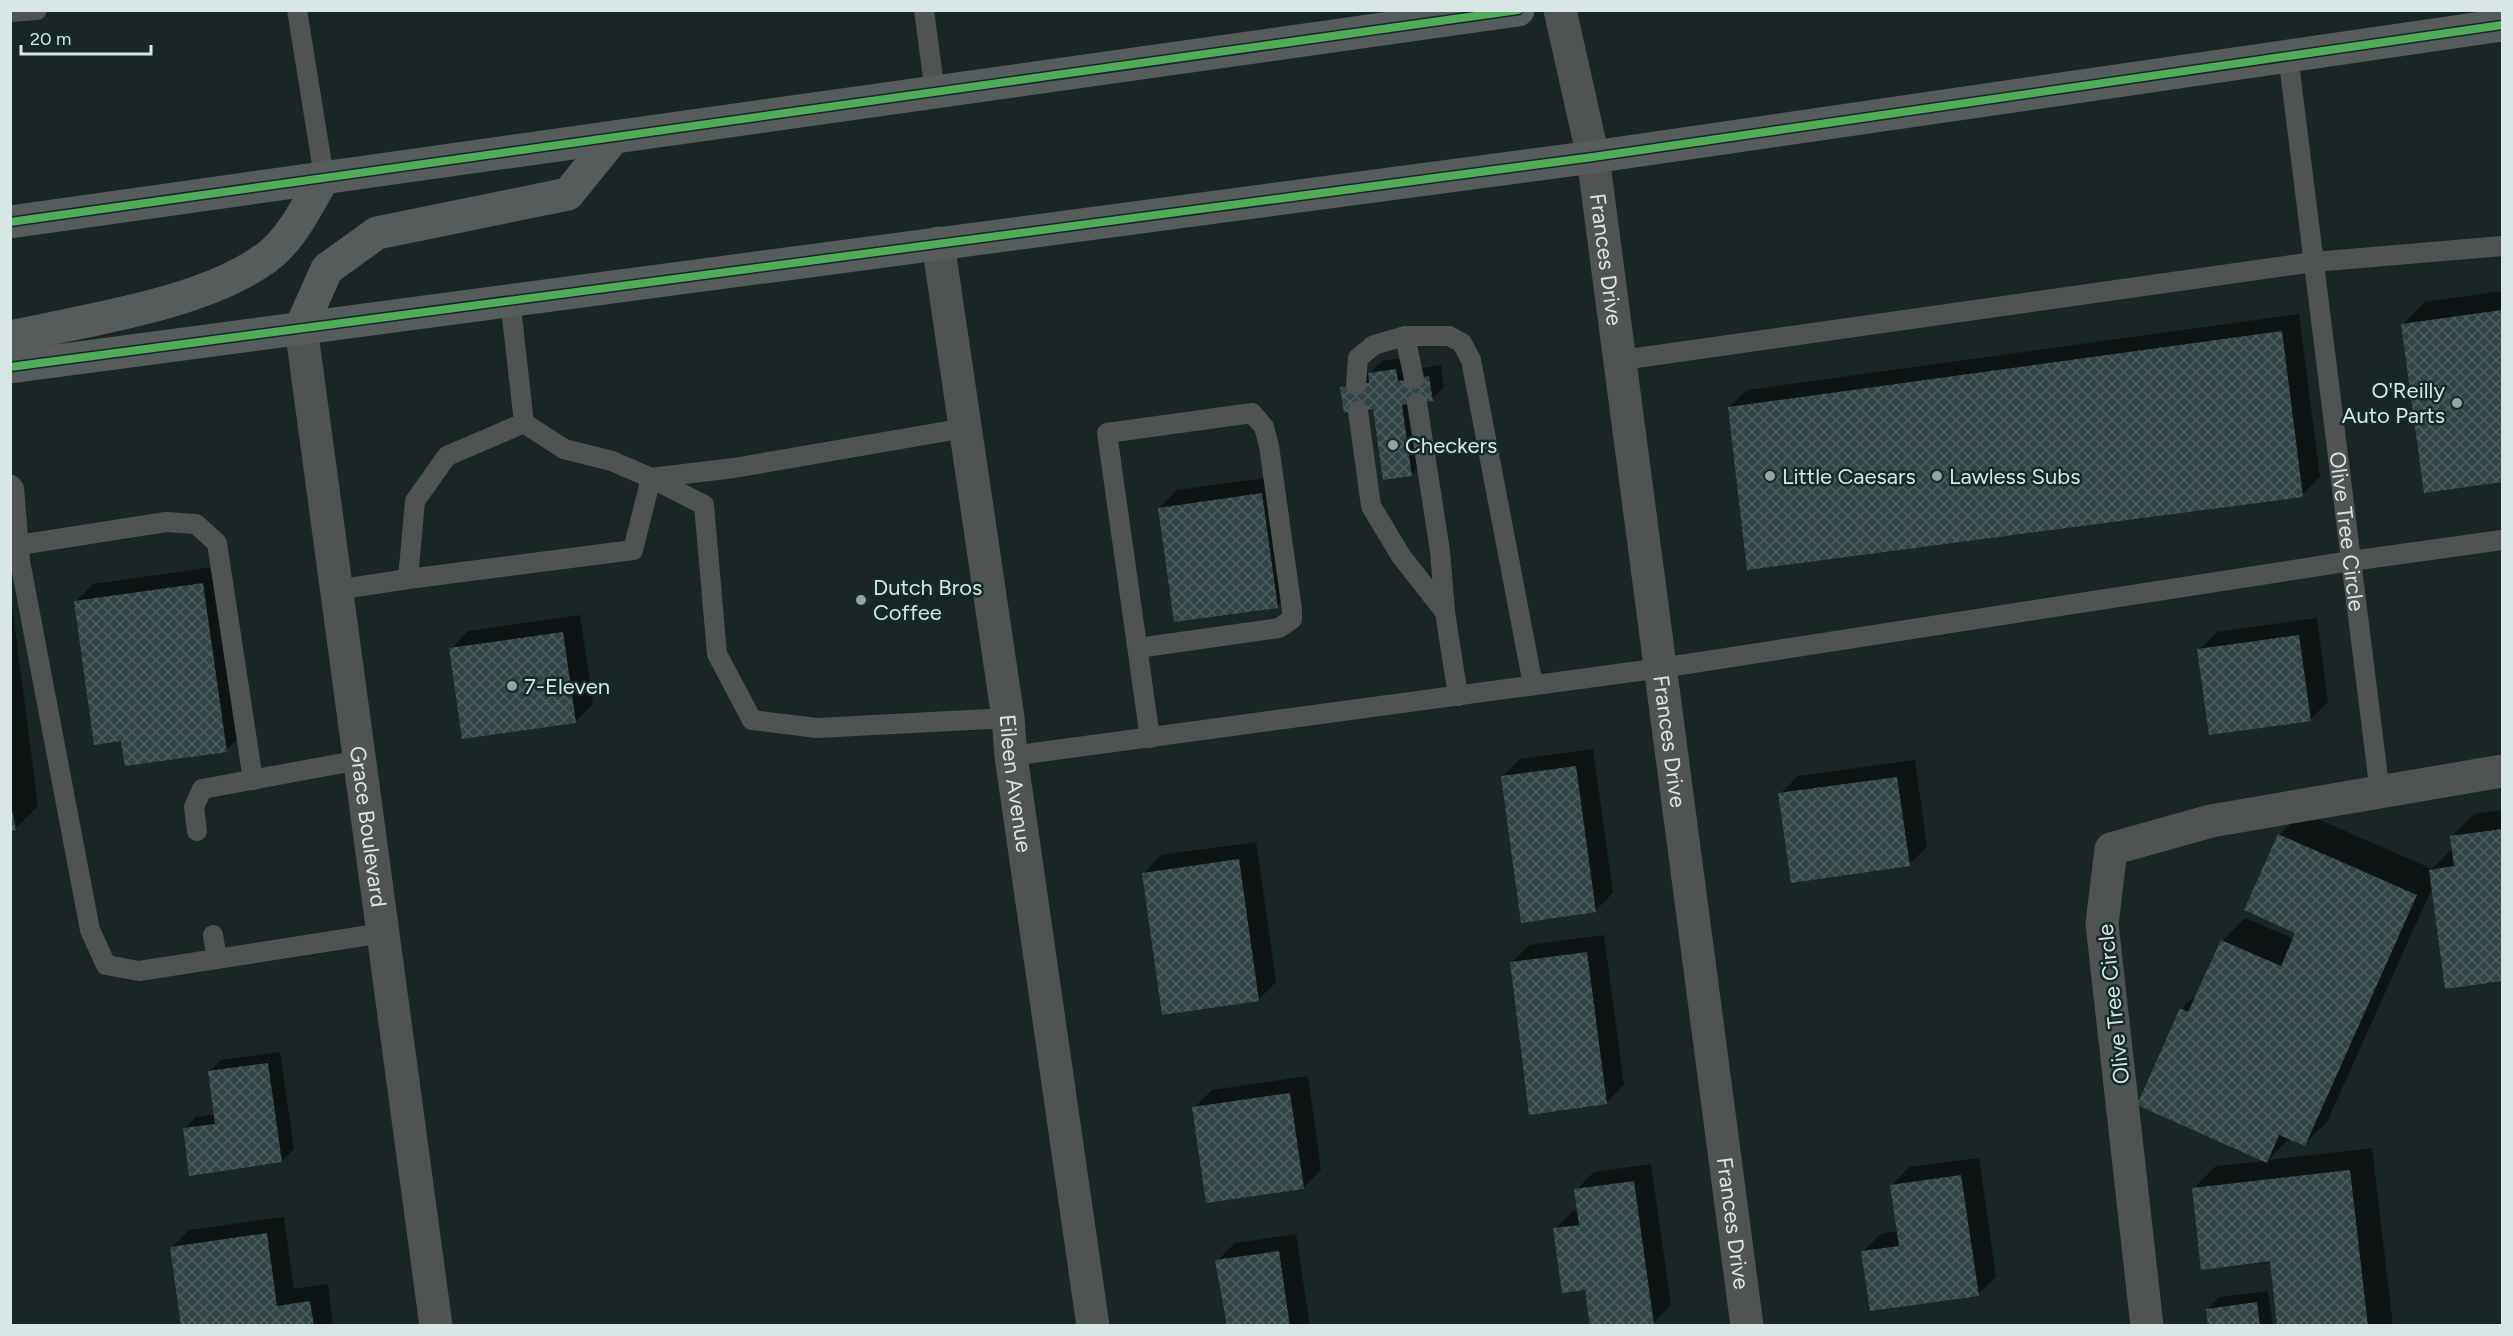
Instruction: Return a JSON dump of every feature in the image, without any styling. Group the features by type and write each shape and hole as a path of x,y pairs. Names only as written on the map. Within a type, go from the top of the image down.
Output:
{"main road":[{"path":"10,222 1518,10"},
{"path":"10,367 1593,157 2502,25"},
{"path":"301,327 327,269 377,233 568,194 614,137"},
{"path":"10,337 169,301 233,278 268,257 294,227 324,177"}],"street":[{"name":"Frances Drive","path":"1560,10 1593,157 1622,360 1660,668 1747,1326"},
{"name":"Eileen Avenue","path":"938,243 1008,718 1011,756 1093,1326"},
{"name":"Grace Boulevard","path":"301,327 436,1326"},
{"name":"Olive Tree Circle","path":"2147,1326 2103,924 2111,849 2211,821 2502,771"}],"lane":[{"path":"10,12 37,10"},
{"path":"297,10 324,177"},
{"path":"924,10 935,93"},
{"name":"Olive Tree Circle","path":"2288,55 2380,793"},
{"path":"1622,360 2314,262 2502,246"},
{"path":"510,299 525,423 564,449 612,461 705,505 717,654 752,720 817,728 1008,718"},
{"path":"1405,336 1414,379"},
{"path":"1356,385 1358,358 1374,345 1405,336 1449,336 1462,343 1472,360 1533,685"},
{"path":"1417,403 1440,551 1445,612 1458,696"},
{"path":"1358,411 1371,506 1401,556 1445,612"},
{"path":"1138,648 1279,628 1292,619 1269,447 1264,428 1252,413 1107,433 1150,738"},
{"path":"408,579 416,501 447,456 525,423"},
{"path":"651,478 734,468 965,428"},
{"path":"336,590 633,550 651,478"},
{"path":"10,484 14,488 16,556 90,930 106,965 139,971 382,933"},
{"path":"16,556 166,522 196,524 217,543 253,780"},
{"path":"1011,756 1660,668 2502,540"},
{"path":"197,831 194,807 202,789 360,760"},
{"path":"213,935 217,959"}],"building":[{"name":"O'Reilly Auto Parts","path":"2502,310 2502,482 2424,493 2401,324"},
{"path":"2282,331 2303,497 1747,570 1728,407"},
{"name":"Checkers","path":"1396,369 1398,381 1429,376 1433,401 1402,405 1412,476 1383,480 1373,409 1344,413 1340,387 1369,383 1368,373"},
{"path":"1262,493 1278,608 1174,622 1158,508"},
{"path":"203,583 227,752 125,766 121,741 94,745 74,601"},
{"name":"7-Eleven","path":"563,632 576,723 462,739 449,648"},
{"path":"2299,635 2311,721 2209,735 2197,649"},
{"path":"1576,766 1596,912 1521,923 1501,776"},
{"path":"1897,777 1910,866 1791,883 1778,793"},
{"path":"10,800 16,830 10,831"},
{"path":"2502,829 2502,981 2445,989 2429,870 2454,866 2450,836"},
{"path":"2278,834 2417,895 2305,1146 2279,1135 2267,1163 2137,1105 2180,1008 2188,1012 2221,940 2281,966 2295,933 2244,910"},
{"path":"1239,859 1259,1001 1162,1015 1142,873"},
{"path":"1587,952 1607,1104 1529,1115 1510,962"},
{"path":"268,1063 282,1162 189,1176 183,1128 215,1124 208,1071"},
{"path":"1290,1093 1304,1189 1206,1203 1192,1107"},
{"path":"2350,1170 2368,1326 2277,1326 2270,1261 2201,1270 2192,1188"},
{"path":"1961,1175 1979,1296 1870,1311 1861,1251 1899,1246 1890,1185"},
{"path":"1634,1181 1654,1325 1590,1326 1585,1290 1562,1293 1553,1228 1579,1225 1574,1189"},
{"path":"267,1233 277,1306 310,1301 314,1326 181,1326 170,1247"},
{"path":"1279,1251 1290,1326 1227,1326 1215,1260"},
{"path":"2257,1302 2260,1326 2208,1326 2206,1309"}],"cycle path":[{"path":"10,222 1518,10"},
{"path":"10,367 1593,157 2502,25"}],"place":[{"name":"O'Reilly Auto Parts","path":"2457,403"},
{"name":"Checkers","path":"1393,445"},
{"name":"Little Caesars","path":"1770,476"},
{"name":"Lawless Subs","path":"1937,476"},
{"name":"Dutch Bros Coffee","path":"861,600"},
{"name":"7-Eleven","path":"512,686"}]}
